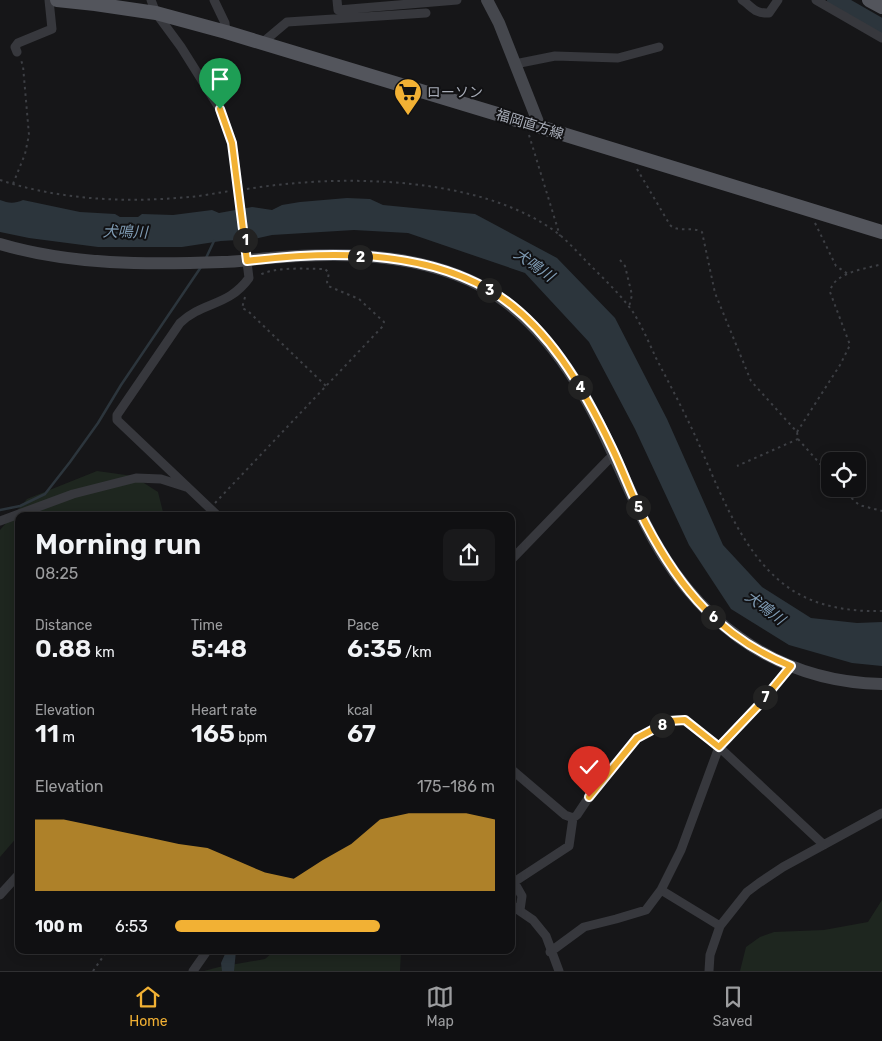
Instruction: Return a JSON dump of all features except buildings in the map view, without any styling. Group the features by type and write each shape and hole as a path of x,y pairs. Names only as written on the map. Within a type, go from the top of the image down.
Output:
{"main road":[{"name":"福岡直方線","path":"58,0 156,13 226,32 882,232"},
{"path":"869,0 882,7"}],"street":[{"path":"17,52 15,47 18,43 52,29 49,0"},
{"path":"151,0 156,13 181,47 220,109 232,143 249,278 241,289 222,301 193,313 180,323 117,415 117,420 214,512"},
{"path":"214,0 225,23 226,32"},
{"path":"337,0 338,10 457,0"},
{"path":"487,0 499,23 515,64 534,125"},
{"path":"742,0 751,8 762,13 769,13 778,0"},
{"path":"816,0 882,38"},
{"path":"262,43 287,22 426,13"},
{"path":"515,64 555,56 618,58 659,47"},
{"path":"0,244 20,250 64,258 132,263 247,261 326,256 390,259 443,270 488,290 519,312 535,328 561,360 590,403 646,523 664,555 683,583 714,618 737,638 772,658 791,666 840,681 882,684"},
{"path":"515,556 609,459 616,456"},
{"path":"26,512 73,494 136,478 161,479 188,487"},
{"path":"0,522 15,516"},
{"path":"550,952 584,927 646,910 661,890 681,850 719,747 758,706 791,666"},
{"path":"515,881 569,846 573,818 589,797 637,738 669,721 685,720 719,747 824,844"},
{"path":"515,772 564,815 573,818"},
{"path":"709,971 710,955 720,926 747,892 824,844 882,813"},
{"path":"0,895 15,878"},
{"path":"515,884 522,896 516,908 533,920 546,936 550,952 559,971"},
{"path":"661,890 720,926"},
{"path":"193,971 204,954"}],"path":[{"path":"13,184 25,154 29,135 23,66 17,52"},
{"path":"534,125 528,132 560,236"},
{"path":"633,155 634,164 670,225 673,228 702,232 715,293 750,380 797,432 798,440 821,465"},
{"path":"0,180 52,193 79,197 140,200 188,197 325,180 377,181 424,186 469,195 495,202 525,214 560,236 603,278 629,307 692,430 729,511 756,556 775,577 805,598 837,607 882,611"},
{"path":"815,211 814,220 836,266 848,274"},
{"path":"620,260 625,266 632,296 629,307"},
{"path":"797,432 840,365 850,345 830,292 830,287 835,281 848,274 882,264"},
{"path":"210,508 383,326 384,322 358,299 328,286 329,273 325,270 287,269 264,273 256,278"},
{"path":"248,293 243,299 242,308 248,311 326,386"},
{"path":"738,466 798,440"},
{"path":"851,497 859,504 882,511"},
{"path":"93,971 105,954"}],"shaded area":[{"path":"97,471 133,476 158,492 163,512 16,512 27,499"},
{"path":"15,513 15,840 0,857 0,530"},
{"path":"882,900 882,971 740,971 746,947 760,937 774,932 824,930 868,922"},
{"path":"271,954 401,954 400,971 204,971 265,959"}],"water":[{"name":"犬鳴川","path":"347,198 370,199 383,205 475,214 557,258 615,318 667,419 723,545 762,587 811,618 857,623 882,622 882,666 852,663 789,645 731,609 689,545 635,429 589,342 525,273 408,233 354,230 272,235 254,239 221,241 182,247 98,247 29,238 0,232 0,200 11,203 23,200 80,212 115,214 120,217 138,217 142,214 173,215 212,210 219,213 252,207 272,210 282,205 300,202"},
{"path":"225,954 236,954 234,971 222,971 221,963"}],"waterway":[{"path":"835,0 882,27"},
{"path":"206,258 214,241"},
{"path":"0,510 20,506 45,494 98,423 121,385 201,267"}],"place":[{"name":"ローソン","path":"408,116"}],"route":[{"path":"220,109 232,143 247,261 326,256 390,259 419,264 443,270 466,279 488,290 519,312 548,343 571,373 590,403 612,446 646,523 683,583 714,618 737,638 754,649 791,666 758,706 719,747 685,720 669,721 637,738 589,797"}]}
